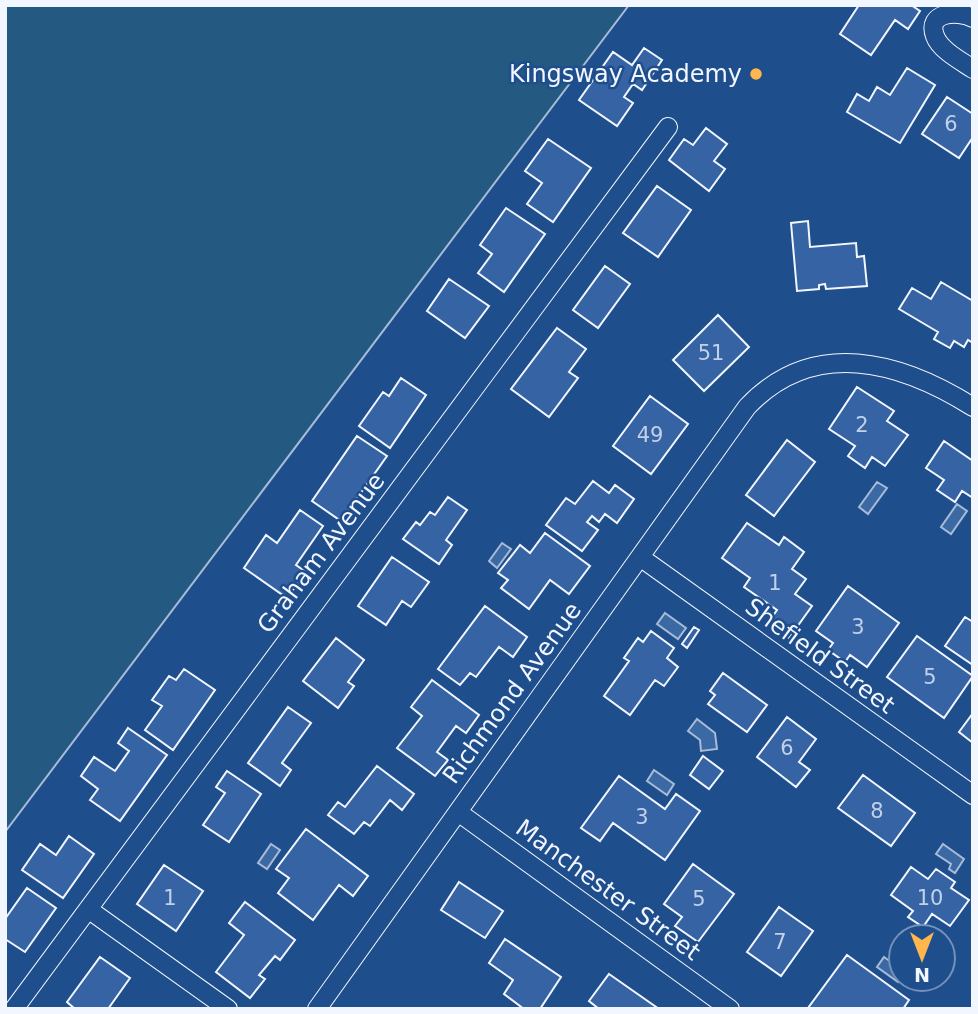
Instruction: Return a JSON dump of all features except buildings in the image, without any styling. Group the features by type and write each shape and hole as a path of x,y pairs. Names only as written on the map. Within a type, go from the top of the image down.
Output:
{"street":[{"path":"973,18 963,13 947,13 940,17 934,29 935,37 941,45 973,69"},
{"name":"Graham Avenue","path":"14,1009 668,127"},
{"name":"Richmond Avenue","path":"317,1009 747,407 770,385 802,368 838,362 869,365 902,374 952,394 973,407"},
{"name":"Shefield Street","path":"640,557 973,795"},
{"name":"Manchester Street","path":"458,811 730,1009"},
{"path":"88,909 228,1009"}],"shaded area":[{"path":"5,5 629,5 5,832"},
{"path":"877,482 887,488 868,514 859,507"},
{"path":"957,504 967,511 951,534 941,527"},
{"path":"502,543 511,549 497,568 489,561"},
{"path":"665,613 686,628 678,639 657,624"},
{"path":"697,719 715,733 717,749 701,751 700,740 688,731"},
{"path":"654,770 674,784 667,795 647,781"},
{"path":"271,844 280,850 267,869 258,863"},
{"path":"943,844 964,859 955,873 949,869 951,864 936,854"},
{"path":"884,957 887,959 887,974 877,967"}],"place":[{"name":"Kingsway Academy","path":"756,74"}]}
